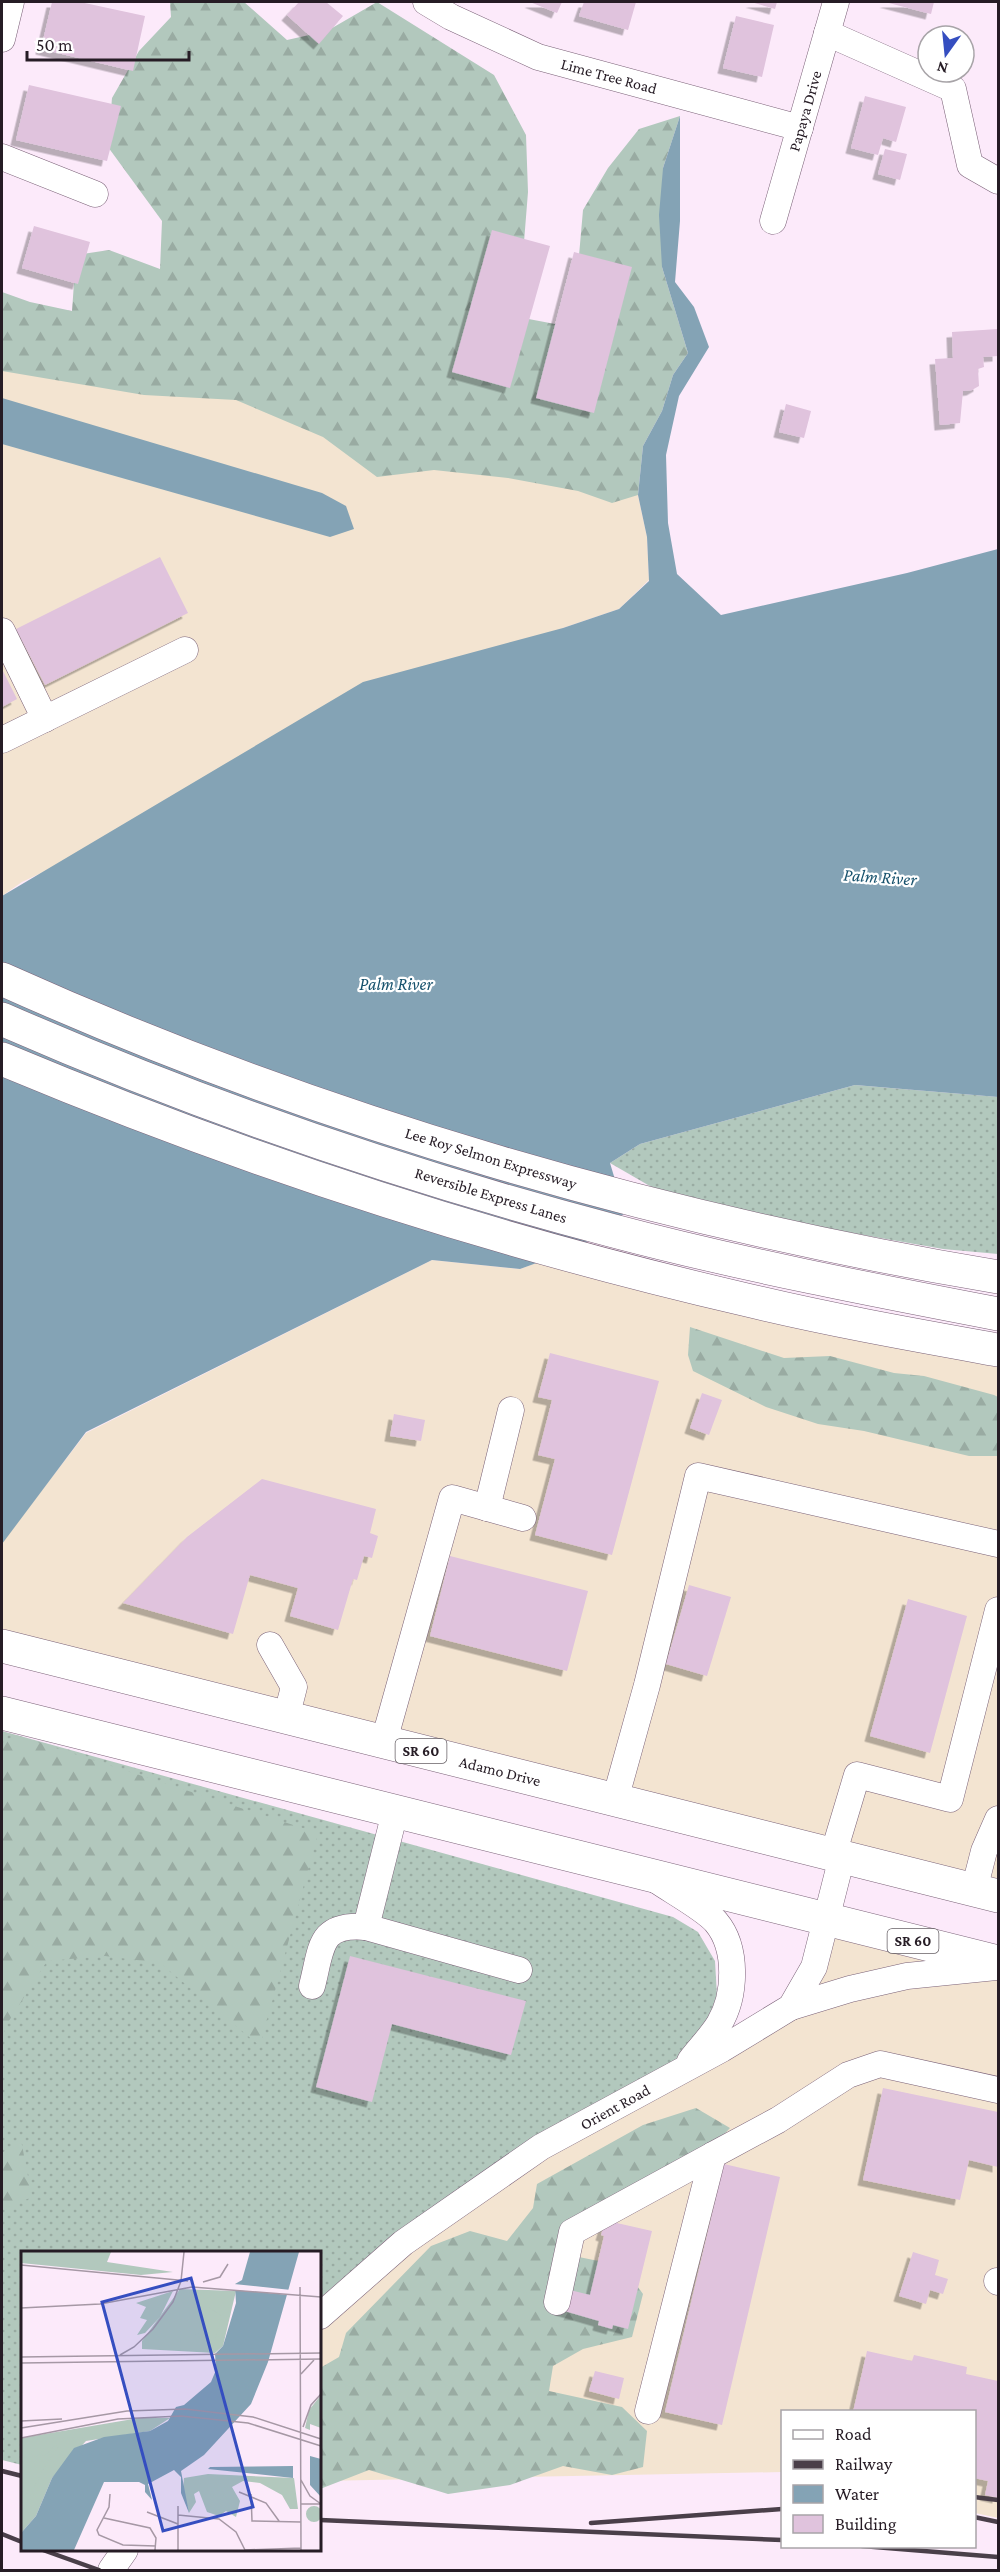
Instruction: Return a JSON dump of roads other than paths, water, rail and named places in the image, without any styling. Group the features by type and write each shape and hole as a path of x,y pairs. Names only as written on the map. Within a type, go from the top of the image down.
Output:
{"main road":[{"name":"Lee Roy Selmon Expressway","path":"2,980 158,1044 301,1097 495,1161 647,1203 819,1244 999,1277"},
{"name":"Reversible Express Lanes","path":"2,1019 169,1088 416,1173 523,1206 686,1249 857,1287 999,1314"},
{"path":"2,1059 215,1144 333,1185 533,1245 661,1279 832,1318 999,1350"},
{"name":"Adamo Drive","path":"5,1647 986,1893"},
{"name":"SR 60","path":"2,1713 999,1962"}],"street":[{"path":"2,39 11,2"},
{"name":"Lime Tree Road","path":"426,2 451,17 538,57 800,128"},
{"name":"Papaya Drive","path":"773,221 836,2"},
{"path":"827,33 953,89 970,165 999,181"},
{"path":"2,157 95,194"},
{"path":"2,631 45,719"},
{"path":"2,741 184,650"},
{"path":"487,1508 511,1410"},
{"path":"615,1800 647,1685 698,1476 999,1544"},
{"path":"384,1742 452,1498 523,1518"},
{"path":"791,2007 814,1967 828,1919 838,1856 857,1775 950,1799 999,1610"},
{"path":"270,1645 294,1687 286,1718"},
{"path":"366,1927 395,1812"},
{"path":"986,1893 984,1851 999,1819"},
{"path":"652,1876 716,1922 729,1944 733,1966 730,1992 720,2022 682,2070"},
{"path":"312,1986 322,1947 328,1934 344,1926 366,1927 519,1970"},
{"name":"Orient Road","path":"321,2315 403,2244 541,2147 791,2007 850,1989 907,1976 999,1967"},
{"path":"557,2302 572,2232 778,2120 848,2075 880,2064 999,2090"},
{"path":"648,2411 713,2155"},
{"path":"111,2571 124,2551"}],"water":[{"name":"Palm River","path":"680,116 680,221 675,282 694,307 709,347 679,396 666,455 668,523 677,574 721,615 907,573 998,549 998,1097 855,1085 640,1144 610,1163 625,1213 578,1248 520,1269 432,1260 86,1432 2,1544 2,896 363,682 563,628 619,609 649,581 647,537 638,495 643,446 662,411 673,375 688,353 662,267 659,215 663,168"},
{"path":"2,398 322,493 346,506 354,529 330,537 2,444"}],"railway":[{"path":"2,2471 21,2476"},
{"path":"976,2497 998,2500"},
{"path":"591,2523 781,2509"},
{"path":"976,2517 998,2522"},
{"path":"321,2520 781,2540"},
{"path":"2,2534 21,2542"},
{"path":"887,2548 998,2557"},
{"path":"46,2551 99,2570"}]}
